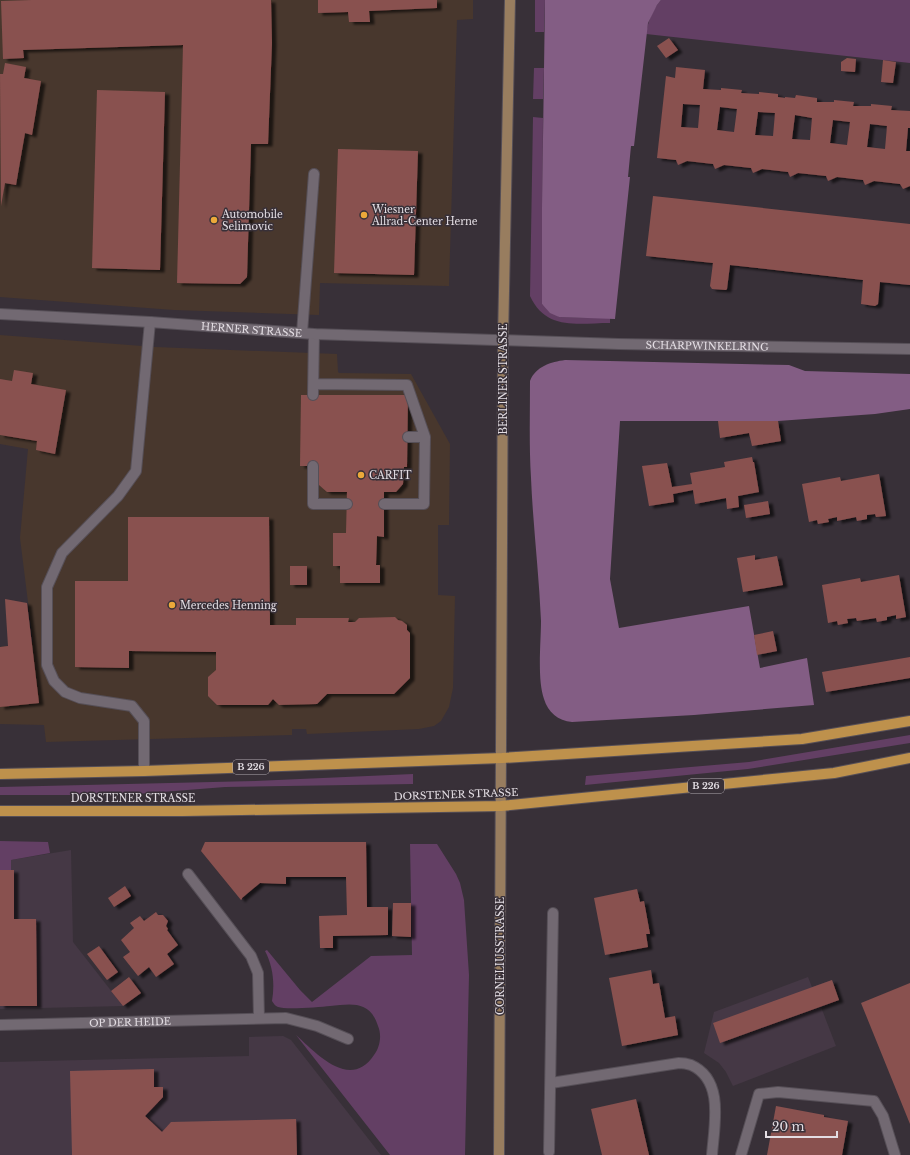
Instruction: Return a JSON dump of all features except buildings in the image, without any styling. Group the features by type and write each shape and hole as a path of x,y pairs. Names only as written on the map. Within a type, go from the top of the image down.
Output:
{"main road":[{"name":"BERLINER STRASSE","path":"502,758 504,340 510,0"},
{"name":"B 226","path":"0,774 144,771 502,758 802,739 910,721"},
{"name":"CORNELIUSSTRASSE","path":"499,1155 502,758"},
{"name":"DORSTENER STRASSE","path":"0,811 183,811 501,806 834,773 910,758"}],"street":[{"path":"302,333 314,174"},
{"name":"HERNER STRASSE","path":"0,314 150,322 314,334 504,340"},
{"path":"144,771 144,721 132,706 80,698 65,692 54,682 47,664 47,587 62,553 118,496 136,471 150,322"},
{"path":"313,395 314,334"},
{"name":"SCHARPWINKELRING","path":"504,340 910,349"},
{"path":"314,384 407,385 425,437 424,504 384,504"},
{"path":"408,436 425,437"},
{"path":"313,466 313,504 347,504"},
{"path":"188,874 251,956 258,973 260,1018"},
{"path":"549,1152 553,914"},
{"name":"OP DER HEIDE","path":"0,1025 286,1018 317,1026 348,1040"},
{"path":"550,1083 679,1062 692,1066 704,1075 712,1088 716,1104 712,1155"},
{"path":"741,1155 759,1094 778,1092 874,1101 883,1116 895,1155"}],"shaded area":[{"path":"0,0 473,0 473,19 457,20 449,286 320,283 319,315 174,310 0,297"},
{"path":"535,0 545,0 544,32 535,32"},
{"path":"545,0 661,0 648,23 634,146 631,146 628,177 630,177 615,319 559,317 550,313 542,304"},
{"path":"661,0 910,0 910,63 646,34 651,16"},
{"path":"534,68 544,68 543,99 533,99"},
{"path":"533,117 543,118 542,304 559,317 610,318 610,323 575,324 554,320 545,315 537,307 530,296"},
{"path":"0,335 155,347 337,354 339,373 411,374 450,444 449,525 438,525 438,595 455,596 453,688 449,707 441,721 434,726 419,729 307,734 306,729 292,729 292,735 46,742 44,725 0,724 0,647 33,642 20,538 28,449 0,444"},
{"path":"565,360 789,365 805,371 910,374 910,409 875,414 778,421 620,421 610,579 619,628 749,606 760,668 807,658 814,705 694,715 572,722 558,718 548,708 542,691 540,671 541,621 530,466 530,381 540,368 554,362"},
{"path":"910,735 910,743 748,769 585,785 586,776 749,762"},
{"path":"413,774 413,784 225,787 124,795 0,795 0,787 255,781"},
{"path":"0,841 48,842 50,853 11,860 11,870 0,870"},
{"path":"410,844 437,844 456,874 464,900 469,975 465,1155 390,1155 296,1035 323,1059 344,1069 354,1070 365,1065 374,1055 379,1045 379,1030 375,1018 365,1008 345,1005 282,1008 276,1006 272,1001 273,975 265,951 267,950 300,990 312,1002 371,956 412,955"},
{"path":"71,850 73,942 123,1006 0,1009 0,870 11,869 11,860"},
{"path":"808,977 812,987 832,980 839,1000 821,1007 836,1046 733,1086 726,1072 719,1063 704,1053 714,1012"},
{"path":"283,1036 291,1040 381,1155 0,1155 0,1062 249,1056 249,1037"}],"place":[{"name":"Wiesner Allrad-Center Herne","path":"364,215"},
{"name":"Automobile Selimovic","path":"214,220"},
{"name":"CARFIT","path":"361,475"},
{"name":"Mercedes Henning","path":"172,605"}]}
